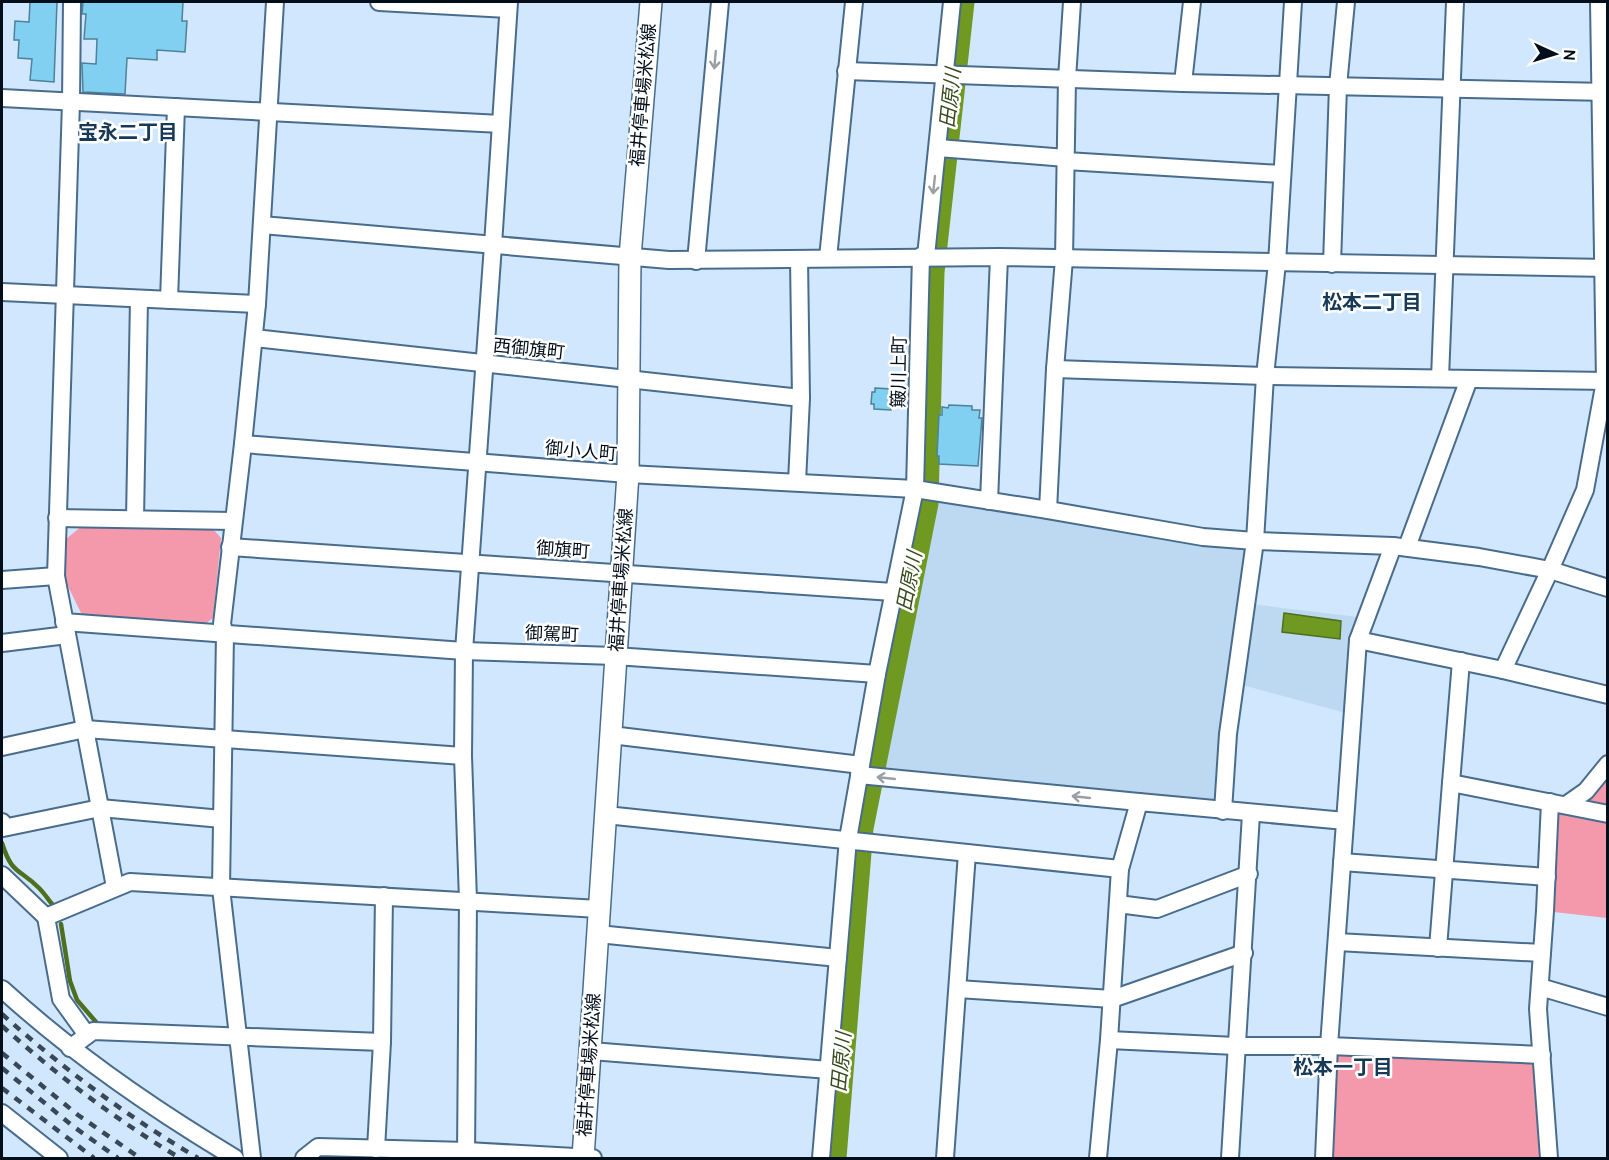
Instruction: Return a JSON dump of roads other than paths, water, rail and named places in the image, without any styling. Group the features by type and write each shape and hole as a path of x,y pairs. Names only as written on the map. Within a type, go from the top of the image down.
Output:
{"main road":[{"name":"福井停車場米松線","path":"586,1158 599,909 628,474 630,257 651,2"}],"street":[{"path":"72,2 56,576 115,887"},
{"path":"252,1158 221,888 225,634 222,624 257,304 275,2"},
{"path":"379,2 508,5 464,651 463,756 468,900 466,1155"},
{"path":"696,261 720,2"},
{"path":"828,258 854,2"},
{"name":"簸川上町","path":"821,1158 848,839 893,592 915,489 923,256 938,148 952,2"},
{"path":"1047,510 1064,259 1067,79 1072,2"},
{"path":"1183,83 1192,2"},
{"path":"1223,811 1228,734 1255,541 1265,376 1277,262 1293,2"},
{"path":"1332,264 1338,86 1346,2"},
{"path":"1440,378 1455,2"},
{"path":"1503,670 1585,490 1606,381 1603,92 1599,2"},
{"path":"846,71 1183,83 1603,92"},
{"path":"2,98 501,124"},
{"path":"169,300 176,106"},
{"path":"938,148 1282,174"},
{"path":"262,225 696,261 923,256 1605,268"},
{"path":"989,501 999,257"},
{"path":"797,482 801,398 799,259"},
{"path":"2,292 257,304"},
{"path":"135,519 139,299"},
{"name":"西御旗町","path":"254,338 801,398"},
{"path":"1055,369 1265,376 1606,381"},
{"path":"1324,1158 1329,1046 1358,640 1400,546 1469,379"},
{"name":"御小人町","path":"243,444 628,474 915,489 1203,537 1400,546 1479,557 1550,570 1608,588"},
{"path":"57,518 233,521"},
{"name":"御旗町","path":"230,547 893,592"},
{"path":"2,580 56,576"},
{"name":"御駕町","path":"2,643 66,628 225,634 464,651 615,656 878,674"},
{"path":"1358,640 1503,670 1608,695"},
{"path":"1438,948 1461,661"},
{"path":"2,747 85,729 463,756"},
{"path":"611,735 860,770 1251,814 1345,821"},
{"path":"1558,803 1586,791 1608,765"},
{"path":"1451,783 1608,814"},
{"path":"1098,1158 1109,1040 1120,869 1139,802"},
{"path":"1549,1158 1538,1009 1547,877 1558,803"},
{"path":"2,822 3,828 100,808 222,819"},
{"path":"1230,1158 1251,814"},
{"path":"606,815 1120,869"},
{"path":"945,1158 967,853"},
{"path":"1342,862 1547,877"},
{"path":"1118,904 1157,909 1249,874"},
{"path":"2,875 46,917 61,999 87,1035"},
{"path":"46,917 130,882 599,909"},
{"path":"376,1149 382,1042 384,896"},
{"path":"598,934 838,958"},
{"path":"1337,942 1542,953"},
{"path":"958,989 1112,999 1244,953"},
{"path":"1540,987 1608,1007"},
{"path":"2,989 70,1048 192,1133 235,1158"},
{"path":"70,1048 93,1032 382,1042"},
{"path":"1109,1040 1236,1046 1329,1046 1542,1054"},
{"path":"591,1051 829,1070"},
{"path":"2,1113 60,1158"},
{"path":"304,1158 318,1147 466,1155 586,1158"}],"waterway":[{"name":"田原川","path":"833,1158 860,828 925,503 931,272 961,2"},
{"path":"2,843 13,866 39,888 52,904"},
{"path":"61,924 70,981 77,1000 96,1022"}],"railway":[{"path":"2,1014 96,1091 146,1126 198,1158"},
{"path":"2,1026 88,1096 180,1158"},
{"path":"2,1053 78,1115 140,1158"},
{"path":"2,1068 74,1127 118,1158"},
{"path":"2,1088 94,1158"}],"district":[{"name":"宝永二丁目","path":"128,132"},
{"name":"松本二丁目","path":"1372,302"},
{"name":"松本一丁目","path":"1343,1067"}]}
